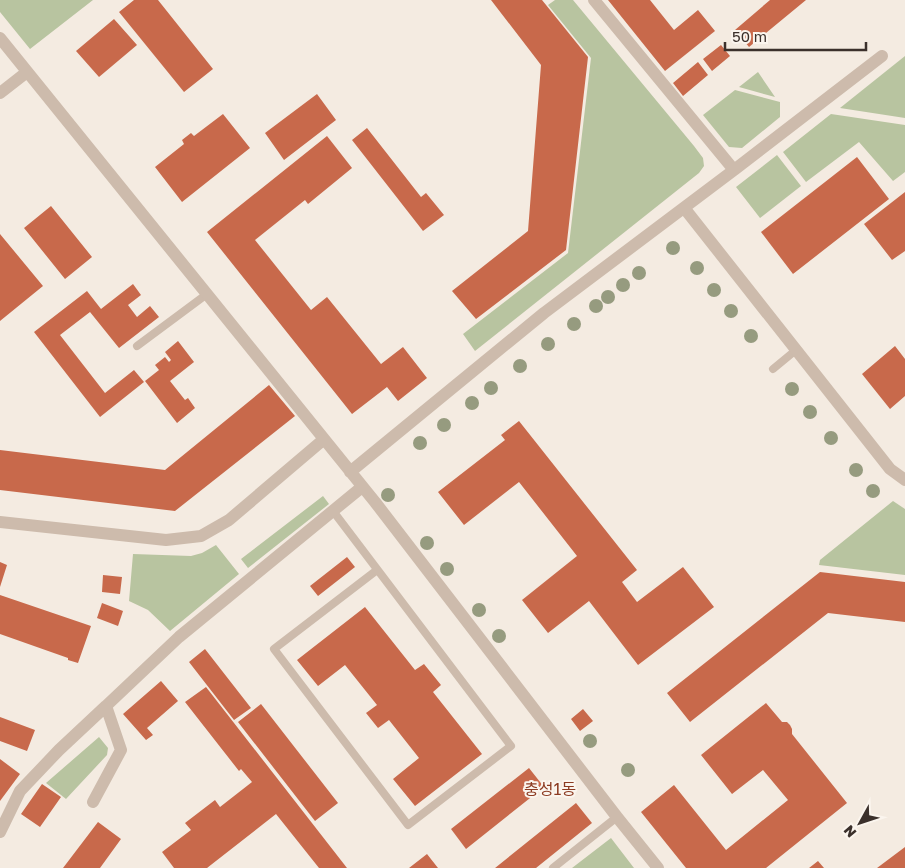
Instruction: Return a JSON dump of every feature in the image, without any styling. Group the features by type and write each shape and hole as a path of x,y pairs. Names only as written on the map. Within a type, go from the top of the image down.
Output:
{"street":[{"path":"594,0 734,170"},
{"path":"0,38 362,487 658,868"},
{"path":"350,472 544,313 684,209 882,56"},
{"path":"0,93 27,72"},
{"path":"684,209 890,469 905,480"},
{"path":"0,522 166,540 201,536 229,520 323,440"},
{"path":"0,832 20,791 58,750 178,638 362,487"},
{"path":"93,802 121,750 106,706"}],"lane":[{"path":"137,346 207,294"},
{"path":"773,369 796,350"},
{"path":"333,511 511,746 408,825 274,649 377,570"},
{"path":"553,868 617,817"}],"green space":[{"path":"0,0 93,0 30,49 0,12"},
{"path":"555,0 573,0 694,146 703,158 704,166 699,173 475,351 463,334 568,253 591,58 548,5"},
{"path":"905,56 905,118 840,108"},
{"path":"758,72 775,97 739,87"},
{"path":"735,90 780,102 780,117 742,148 729,147 703,115"},
{"path":"831,114 905,125 905,172 893,181 859,142 806,182 783,152"},
{"path":"777,155 801,186 760,218 736,187"},
{"path":"323,496 329,504 248,568 241,559"},
{"path":"893,501 905,509 905,575 819,565 820,560"},
{"path":"216,545 239,574 170,631 148,610 129,601 133,554 191,556 202,553"},
{"path":"99,737 108,748 107,755 66,799 46,783"},
{"path":"611,838 634,868 572,868"}],"building":[{"path":"134,0 158,0 213,69 184,92 119,12"},
{"path":"491,0 542,0 588,57 566,250 476,319 452,291 528,231 541,65"},
{"path":"608,0 650,0 674,30 698,10 715,31 665,71"},
{"path":"770,0 806,0 749,47 735,30"},
{"path":"114,19 137,45 99,77 76,51"},
{"path":"721,45 730,56 712,71 703,59"},
{"path":"698,62 708,75 683,96 673,83"},
{"path":"317,94 336,120 284,160 265,133"},
{"path":"223,114 250,148 182,202 155,167 184,144 182,140 191,133 194,136"},
{"path":"367,128 421,197 426,193 444,215 423,231 352,140"},
{"path":"327,136 352,168 308,204 305,200 255,240 311,310 327,297 381,364 403,347 427,378 398,401 387,387 352,414 207,232"},
{"path":"857,157 889,199 793,274 761,232"},
{"path":"905,192 905,251 892,260 864,224"},
{"path":"51,206 92,257 65,279 24,228"},
{"path":"0,234 43,286 0,321"},
{"path":"133,284 141,295 128,305 137,317 150,306 159,317 119,348 90,312 60,335 105,393 134,370 144,382 100,417 34,332 87,291 101,309"},
{"path":"178,341 194,362 170,381 185,400 188,398 195,408 177,423 145,381 159,370 155,365 165,357 169,362 171,360 165,352"},
{"path":"895,346 905,359 905,396 890,409 862,374"},
{"path":"269,385 295,416 175,511 0,490 0,450 165,470"},
{"path":"519,421 637,570 622,582 637,602 683,567 714,607 638,665 589,601 548,633 522,600 577,556 519,482 464,525 438,492 505,440 501,435"},
{"path":"347,557 355,567 318,596 310,586"},
{"path":"0,562 7,565 0,587"},
{"path":"820,572 905,582 905,622 828,613 690,722 667,693"},
{"path":"103,575 122,577 120,594 102,592"},
{"path":"0,595 91,626 78,663 0,634"},
{"path":"102,603 123,611 118,626 97,618"},
{"path":"365,607 415,670 424,664 441,685 433,692 482,754 415,806 393,779 419,758 389,720 378,728 366,713 377,705 345,665 318,686 297,660"},
{"path":"205,649 251,708 234,720 189,662"},
{"path":"161,681 178,701 147,728 153,735 146,740 123,714"},
{"path":"206,687 347,868 319,868 276,814 207,868 174,868 162,852 191,830 185,823 215,800 220,807 252,782 241,769 239,771 185,702"},
{"path":"766,703 782,722 787,722 790,725 792,734 847,803 766,868 686,868 641,812 674,785 726,850 788,800 763,770 732,794 701,755"},
{"path":"261,704 338,803 315,821 238,722"},
{"path":"583,709 593,721 580,731 571,719"},
{"path":"0,717 35,730 27,751 0,741"},
{"path":"0,759 20,774 0,801"},
{"path":"529,768 544,787 466,849 451,829"},
{"path":"42,784 61,797 40,827 21,814"},
{"path":"576,803 592,823 536,868 495,868"},
{"path":"98,822 121,839 100,868 63,868"},
{"path":"905,847 905,868 877,868"},
{"path":"427,854 438,868 409,868"},
{"path":"818,861 824,868 809,868"}],"district":[{"name":"충성1동","path":"550,789"}]}
